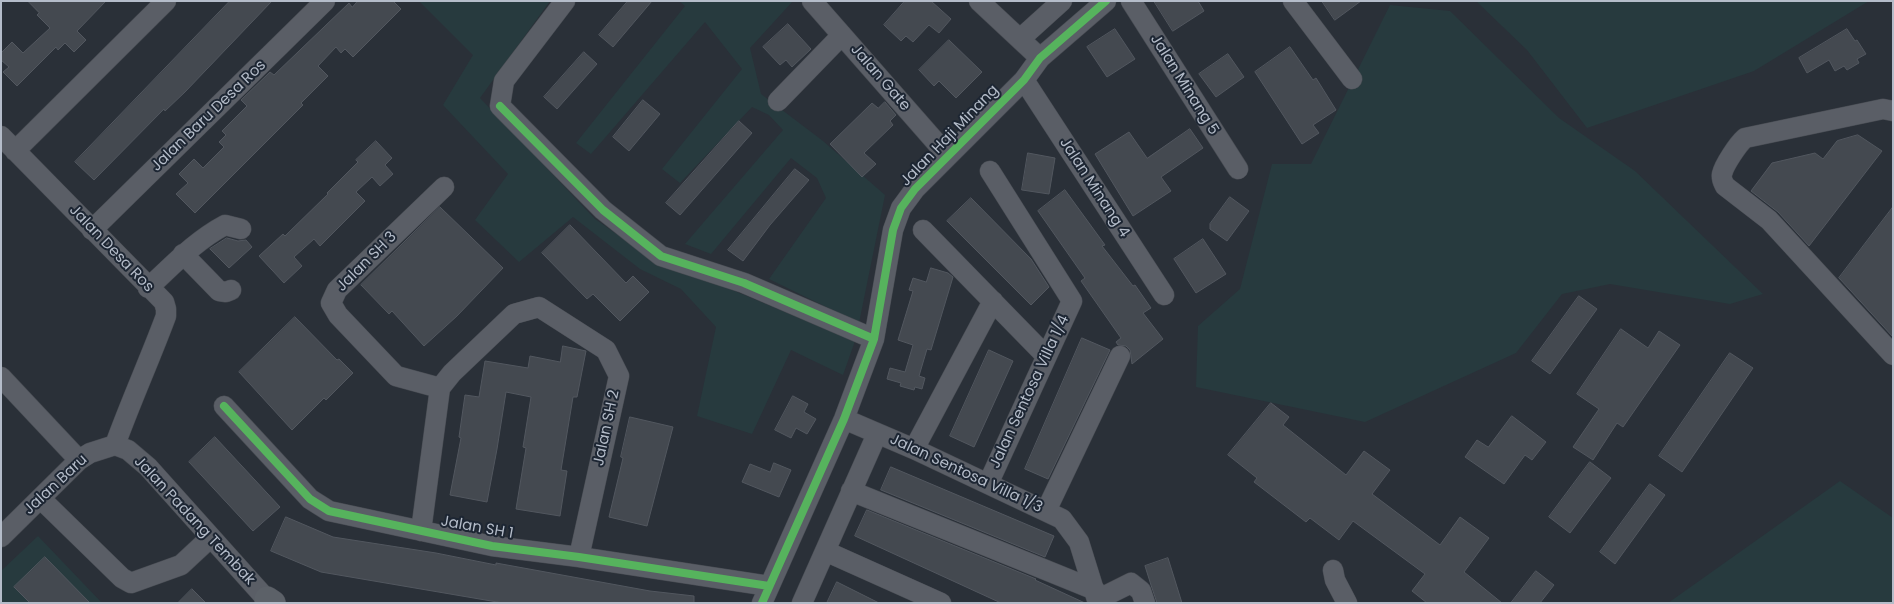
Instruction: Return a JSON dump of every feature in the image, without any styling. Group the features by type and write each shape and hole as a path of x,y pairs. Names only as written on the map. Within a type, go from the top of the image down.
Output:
{"street":[{"name":"Jalan Desa Ros","path":"88,71 154,1"},
{"name":"Jalan Desa Ros","path":"115,445 129,405 150,360 166,316 164,302 148,288 8,142 166,1"},
{"name":"Jalan Baru Desa Ros","path":"92,230 325,1"},
{"path":"564,1 504,81 500,106 603,210 661,256 744,283 874,339"},
{"name":"Jalan Gate","path":"812,1 948,156"},
{"path":"979,1 1040,58"},
{"path":"1020,39 1062,1"},
{"name":"Jalan Haji Minang","path":"766,595 844,419 874,339 893,230 901,208 915,189 1024,80 1040,58 1106,1"},
{"name":"Jalan Minang 5","path":"1131,1 1238,169"},
{"path":"1293,1 1352,79"},
{"path":"778,102 842,35"},
{"name":"Jalan Minang 4","path":"1024,80 1164,296"},
{"path":"1893,111 1882,109 1745,138 1740,142 1722,173 1722,180 1725,186 1769,220 1893,355"},
{"name":"Jalan Sentosa Villa 1/4","path":"988,484 1072,301 990,171"},
{"name":"Jalan SH 3","path":"440,388 396,376 338,315 330,303 337,290 444,186"},
{"path":"148,288 183,254 213,232 225,225 241,229"},
{"path":"923,230 1046,356"},
{"path":"183,254 219,291 226,292 231,290"},
{"path":"914,450 993,301"},
{"name":"Jalan SH 2","path":"440,388 452,373 514,314 539,307 606,350 619,376 579,557"},
{"path":"1046,511 1120,356"},
{"path":"1,377 80,460"},
{"path":"421,532 440,388"},
{"name":"Jalan SH 1","path":"224,406 310,499 329,511 492,546 579,557 766,595"},
{"name":"Jalan Sentosa Villa 1/3","path":"844,419 1062,519 1079,542 1096,598"},
{"path":"802,603 877,434"},
{"name":"Jalan Baru","path":"1,537 80,460 90,453 115,445"},
{"name":"Jalan Padang Tembak","path":"115,445 128,450 139,458 269,602"},
{"path":"851,491 1096,598 1131,583 1141,591 1145,603"},
{"path":"41,499 122,578 131,583 181,566 210,538"},
{"path":"825,551 941,603"},
{"path":"1333,570 1335,580 1347,603"}],"green space":[{"path":"419,1 550,1 480,98 595,219 654,260 713,282 855,341 843,375 791,350 752,434 697,416 716,327 681,289 640,269 573,217 519,262 475,220 508,174 443,105 473,55"},
{"path":"679,1 793,1 750,48 761,94 823,141 885,195 859,323 769,279 826,198 817,178 791,158 711,254 685,244 783,130 769,115 752,107 680,183 662,169 742,69 705,22 591,154 576,143 685,6"},
{"path":"1476,1 1869,1 1754,71 1587,128 1527,50"},
{"path":"1390,5 1450,11 1559,118 1635,171 1763,294 1730,304 1610,284 1562,294 1516,353 1365,422 1196,387 1198,326 1240,289 1272,164 1311,164"},
{"path":"1840,481 1893,518 1893,603 1668,603"},
{"path":"38,536 102,603 1,603 1,571"}],"building":[{"path":"28,1 106,1 77,31 86,40 74,52 65,43 58,50 56,47 17,86 3,72 9,67 1,60 1,53 12,42 23,53 50,28 37,15 39,13"},
{"path":"230,1 272,1 185,92 165,111 164,109 94,180 75,162"},
{"path":"358,1 393,1 401,9 353,57 345,49 341,53 336,47 318,66 328,76 301,103 303,105 195,213 176,194 188,183 179,174 194,159 203,168 224,147 219,142 226,135 222,131 247,106 241,100 270,72 274,75 349,3 352,7"},
{"path":"628,1 652,1 613,47 599,35"},
{"path":"905,1 931,1 951,19 939,33 929,25 913,42 906,36 901,41 884,25"},
{"path":"1154,1 1198,1 1204,11 1173,31"},
{"path":"1322,1 1361,1 1335,20"},
{"path":"788,24 811,49 792,67 786,60 780,65 763,47"},
{"path":"1115,29 1135,59 1107,77 1087,47"},
{"path":"1847,29 1866,54 1857,59 1859,63 1847,70 1844,66 1835,71 1829,60 1807,73 1799,58"},
{"path":"949,40 982,72 956,98 939,81 934,86 919,70"},
{"path":"1290,47 1313,80 1316,78 1336,110 1313,125 1319,133 1302,144 1255,72"},
{"path":"584,52 597,64 557,109 544,97"},
{"path":"1228,54 1244,77 1216,97 1199,74"},
{"path":"643,100 660,114 629,151 613,137"},
{"path":"885,102 896,115 890,121 893,125 864,153 876,164 862,177 830,144 872,103 878,108"},
{"path":"739,121 752,133 680,215 666,203"},
{"path":"1190,129 1203,148 1161,177 1171,191 1133,216 1095,154 1129,132 1147,158"},
{"path":"1858,135 1882,151 1809,246 1778,212 1751,191 1772,163 1815,153 1823,159 1837,141"},
{"path":"376,141 392,158 385,165 393,174 380,186 372,177 356,192 365,201 320,246 314,239 294,257 302,266 284,283 259,256 283,234 285,236 328,194 358,162 356,160"},
{"path":"1028,153 1055,158 1049,194 1022,190"},
{"path":"795,169 809,180 770,225 743,261 728,250"},
{"path":"1065,190 1105,245 1102,246 1133,286 1135,285 1151,308 1143,313 1163,339 1132,364 1130,350 1126,346 1118,345 1116,342 1121,338 1081,281 1085,278 1038,211"},
{"path":"1230,197 1249,211 1227,241 1210,229 1210,224"},
{"path":"971,198 1031,259 1049,287 1031,305 947,221"},
{"path":"440,207 503,268 457,316 424,346 392,311 389,314 361,285"},
{"path":"1893,207 1893,337 1839,278"},
{"path":"570,225 626,283 633,276 649,292 620,321 593,294 587,299 542,253"},
{"path":"227,238 238,241 246,240 252,247 229,268 210,249"},
{"path":"1203,239 1226,274 1196,293 1174,259"},
{"path":"931,268 948,273 953,277 931,350 927,349 919,376 925,378 922,389 915,387 914,390 900,386 901,383 887,379 890,368 905,372 913,345 898,340 913,291 909,290 913,278 926,282"},
{"path":"1579,296 1597,309 1550,374 1532,361"},
{"path":"295,317 337,360 339,359 353,373 326,400 324,398 292,430 239,372"},
{"path":"1621,329 1648,348 1659,331 1680,345 1623,427 1617,423 1593,460 1573,447 1599,409 1577,394"},
{"path":"1082,338 1110,350 1048,479 1025,469"},
{"path":"563,346 586,351 577,397 573,397 561,470 567,471 560,516 516,509 526,448 523,447 531,397 506,392 487,502 450,495 461,438 459,437 465,395 479,397 485,361 528,368 530,356 560,362"},
{"path":"989,350 1013,361 974,447 950,436"},
{"path":"1730,353 1753,368 1682,472 1659,456"},
{"path":"793,396 808,404 804,412 816,419 807,434 796,428 791,438 775,430"},
{"path":"1271,403 1289,417 1283,425 1346,475 1364,451 1390,470 1372,494 1440,545 1460,517 1489,538 1464,572 1502,603 1427,603 1412,591 1425,574 1353,521 1339,540 1310,518 1306,522 1254,482 1257,478 1228,455"},
{"path":"1512,416 1546,442 1532,460 1525,455 1504,484 1465,457 1477,440 1488,447"},
{"path":"630,417 673,427 647,526 609,517 623,458 621,457"},
{"path":"215,437 280,507 253,531 189,462"},
{"path":"1590,462 1611,478 1570,533 1549,517"},
{"path":"774,463 791,470 779,497 742,482 750,464 770,472"},
{"path":"891,467 1054,536 1045,557 881,490"},
{"path":"1650,484 1665,495 1615,564 1600,552"},
{"path":"867,510 1036,579 1085,603 1001,603 855,536"},
{"path":"286,517 333,537 436,553 496,565 496,563 650,591 694,596 694,603 503,603 321,572 271,551"},
{"path":"45,557 90,603 30,603 14,587"},
{"path":"1168,558 1182,603 1157,603 1145,566"},
{"path":"1536,571 1554,585 1540,603 1511,603"},
{"path":"837,582 879,603 827,603"},
{"path":"192,589 206,603 178,603"}],"cycle path":[{"path":"762,603 844,419 874,339 893,230 901,208 915,189 1024,80 1040,58 1106,1"},
{"path":"500,106 603,210 661,256 744,283 874,339"},
{"path":"224,406 310,499 329,511 492,546 579,557 769,586"}]}
